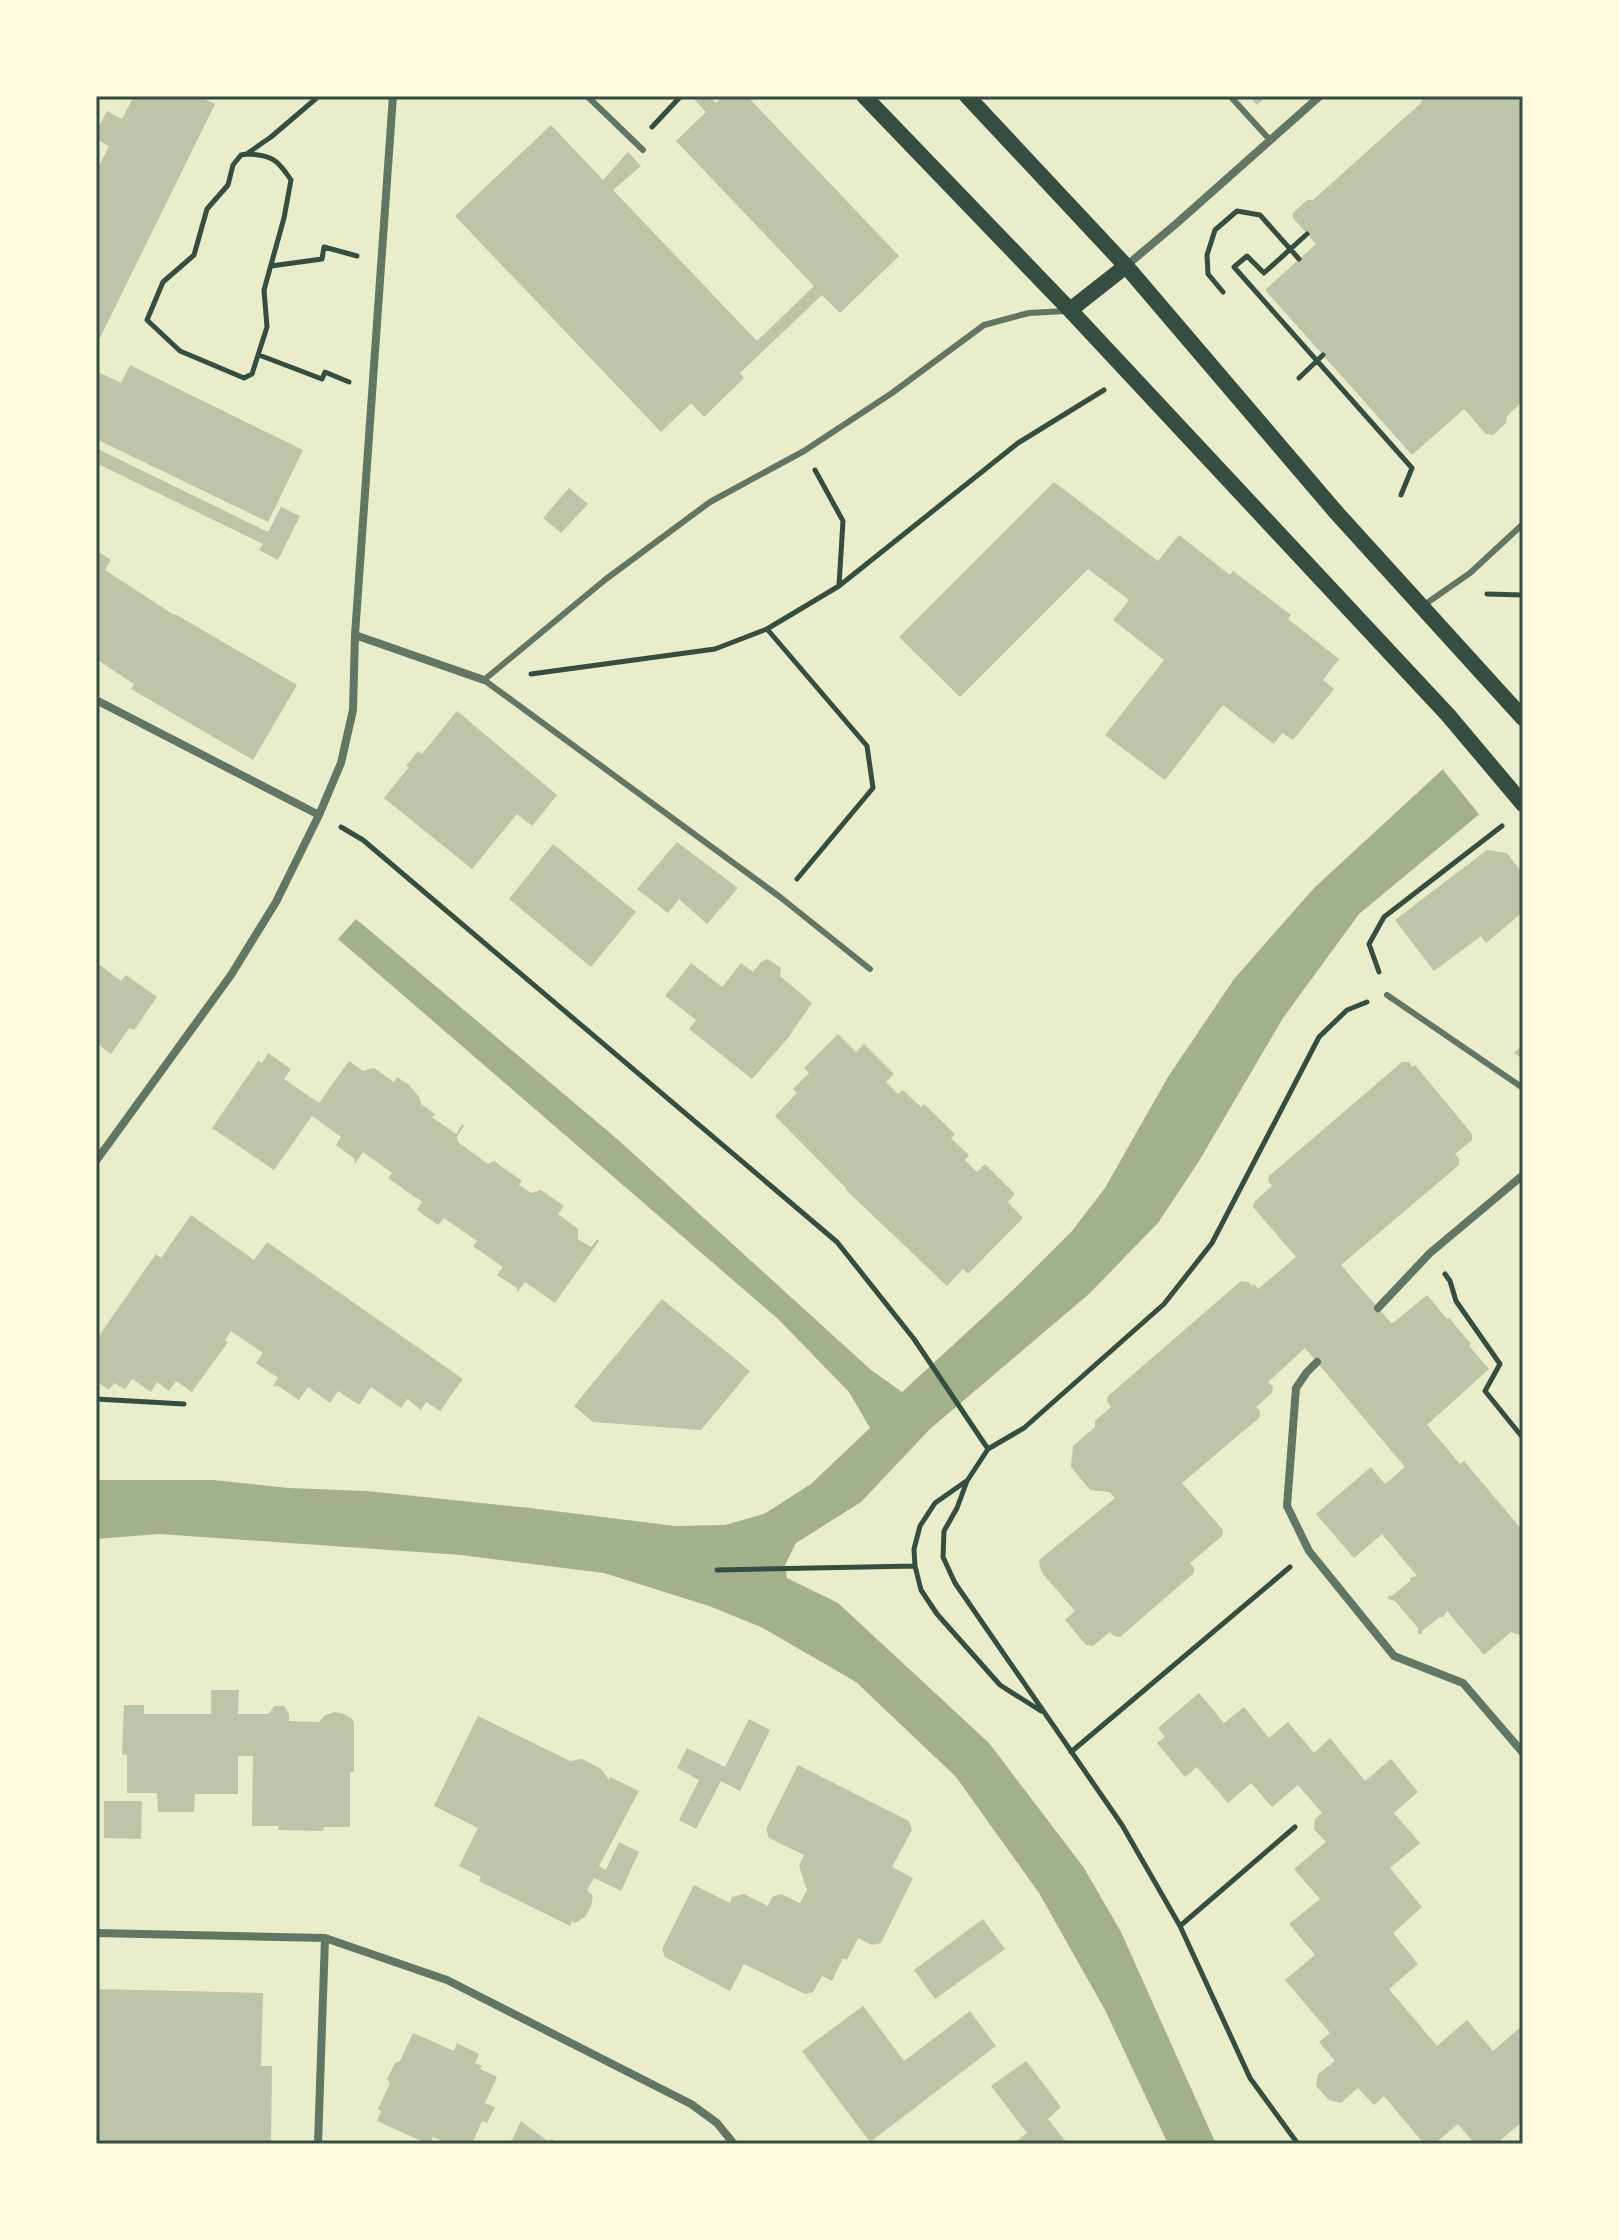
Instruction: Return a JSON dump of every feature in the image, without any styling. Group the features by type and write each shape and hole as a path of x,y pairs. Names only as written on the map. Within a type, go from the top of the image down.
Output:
{"main road":[{"path":"864,96 1070,310 1448,715 1523,804"},
{"path":"967,96 1126,266 1335,511 1523,718"},
{"path":"1070,310 1126,266"}],"street":[{"path":"96,1161 231,975 276,902 341,763 353,710 355,635 393,96"},
{"path":"1126,266 1320,96"},
{"path":"355,635 484,680"},
{"path":"96,700 319,815"},
{"path":"1378,1308 1430,1253 1523,1175"},
{"path":"1317,1362 1296,1388 1287,1506 1309,1551 1394,1656 1463,1683 1523,1753"},
{"path":"96,1933 325,1938 447,1980 691,2104 717,2123 734,2144"},
{"path":"318,2144 325,1938"}],"lane":[{"path":"587,96 643,150"},
{"path":"1230,96 1270,140"},
{"path":"870,969 780,897 484,680 606,579 710,502 804,451 892,393 984,325 1029,313 1070,310"},
{"path":"1422,607 1470,573 1523,524"},
{"path":"1387,995 1523,1088"}],"path":[{"path":"247,154 319,96"},
{"path":"259,154 279,162 291,180 271,266 264,290 267,327 252,374 244,378 180,351 147,320 163,282 194,255 207,209 228,185 233,165 241,155 259,154"},
{"path":"1223,292 1208,274 1207,255 1215,230 1237,211 1260,215 1299,259"},
{"path":"1307,234 1264,273 1247,256 1234,267 1412,468 1401,495"},
{"path":"271,266 322,259 324,247 381,262"},
{"path":"259,355 322,379 325,372"},
{"path":"1299,378 1323,355"},
{"path":"484,680 715,649 767,629 839,586 1018,443 1104,390"},
{"path":"804,451 843,521 839,586"},
{"path":"1487,594 1523,595"},
{"path":"767,629 867,746 873,788 780,897"},
{"path":"319,815 363,840 837,1242 914,1339 988,1449"},
{"path":"1298,2144 1250,2078 1180,1926 1122,1825 955,1583 943,1557 944,1531 967,1481 988,1449 1024,1428 1164,1304 1212,1243 1319,1037 1347,1010 1387,995 1369,944 1384,917 1504,825"},
{"path":"1430,1253 1450,1281 1456,1301 1500,1364 1485,1391 1523,1438"},
{"path":"96,1399 184,1404"},
{"path":"967,1481 935,1503 920,1526 914,1549 921,1590 937,1614 1000,1685 1045,1714"},
{"path":"1071,1752 1309,1551"},
{"path":"717,1570 915,1566"},
{"path":"1180,1926 1295,1827"}],"shaded area":[{"path":"1523,712 1523,778 1359,914 1283,1018 1199,1161 1158,1223 1089,1294 930,1429 861,1502 796,1543 785,1565 787,1578 838,1603 989,1743 1084,1868 1121,1932 1216,2144 1168,2144 1105,2010 1039,1893 956,1777 856,1682 761,1627 709,1606 604,1573 461,1555 159,1534 96,1539 96,1480 213,1480 288,1488 367,1491 675,1526 725,1525 764,1514 811,1484 870,1428 849,1392 778,1319 338,939 356,919 616,1138 871,1370 902,1392 1072,1231 1105,1188 1168,1077 1234,979 1314,888 1442,770"}],"pier":[{"path":"1523,708 1523,783 1482,818 1440,766"}],"building":[{"path":"134,96 198,96 215,104 96,346 96,172 109,146 96,139 96,132 107,111 122,119"},
{"path":"691,96 709,96 716,103 723,96 747,96 899,256 840,313 822,295 740,373 744,378 704,417 691,403 661,432 455,216 551,125 603,180 628,152 641,166 613,190 757,341 814,286 676,141 706,112"},
{"path":"1249,96 1267,96 1257,105"},
{"path":"1423,96 1523,96 1523,401 1493,435 1486,434 1464,409 1412,455 1265,290 1316,244 1293,218 1293,213 1307,200 1313,200 1421,103"},
{"path":"130,365 303,450 268,522 96,439 96,371 121,383"},
{"path":"96,448 268,532 281,507 300,516 278,560 259,550 263,544 96,463"},
{"path":"1054,482 1158,561 1179,535 1230,575 1233,571 1291,615 1288,619 1339,659 1323,680 1334,689 1293,740 1282,733 1274,744 1223,705 1165,780 1105,735 1164,660 1113,620 1129,600 1088,569 960,697 899,637"},
{"path":"569,488 588,504 561,533 543,518"},
{"path":"96,550 111,560 105,570 174,615 297,685 253,760 131,689 134,684 96,659"},
{"path":"457,711 557,795 532,826 517,814 472,869 384,798 418,751 422,754"},
{"path":"677,842 738,888 707,924 679,899 668,913 637,889"},
{"path":"553,844 636,912 591,967 509,899"},
{"path":"1487,850 1507,853 1523,874 1523,912 1486,943 1481,936 1434,971 1395,920"},
{"path":"768,959 781,968 780,976 812,1003 788,1038 752,1079 689,1029 696,1020 665,996 691,963 722,987 741,963 753,972 762,961"},
{"path":"96,962 121,981 126,975 157,997 134,1030 129,1028 111,1054 96,1043"},
{"path":"838,1034 856,1052 864,1044 894,1074 886,1082 898,1094 903,1090 921,1107 924,1104 955,1134 951,1138 969,1155 965,1160 977,1172 985,1164 1015,1194 1008,1202 1023,1218 968,1274 963,1269 947,1286 845,1189 775,1116 797,1093 793,1089 809,1073 804,1068"},
{"path":"1523,1045 1523,1059 1514,1053"},
{"path":"268,1053 291,1069 284,1079 319,1103 349,1061 363,1071 374,1068 394,1082 397,1077 409,1085 421,1104 435,1114 432,1117 456,1134 462,1124 464,1126 457,1137 458,1142 488,1164 494,1161 522,1181 519,1185 531,1193 541,1190 564,1206 558,1214 578,1229 578,1239 591,1247 597,1239 599,1241 555,1303 525,1282 517,1292 517,1288 497,1275 503,1267 473,1246 477,1241 444,1218 438,1225 417,1210 422,1202 388,1178 392,1173 363,1152 354,1165 355,1159 336,1145 341,1137 312,1116 274,1170 212,1128 258,1061 262,1063"},
{"path":"1402,1062 1409,1062 1412,1067 1415,1065 1472,1134 1472,1140 1455,1154 1459,1165 1341,1265 1391,1323 1427,1295 1489,1369 1427,1425 1460,1464 1464,1461 1523,1531 1523,1636 1511,1632 1484,1655 1447,1611 1422,1634 1418,1634 1418,1628 1395,1601 1388,1599 1410,1578 1417,1576 1382,1534 1354,1558 1316,1514 1371,1467 1385,1484 1405,1467 1305,1348 1268,1382 1273,1387 1272,1393 1256,1407 1260,1417 1182,1483 1223,1530 1222,1536 1190,1563 1194,1573 1120,1637 1110,1632 1093,1646 1086,1645 1065,1620 1075,1611 1043,1574 1039,1560 1115,1498 1109,1492 1090,1490 1071,1467 1073,1446 1095,1427 1095,1421 1111,1407 1108,1396 1241,1281 1254,1284 1258,1289 1296,1257 1253,1207 1254,1202 1272,1186 1269,1176"},
{"path":"191,1215 254,1260 267,1242 463,1379 440,1411 426,1402 421,1410 407,1399 401,1408 371,1387 359,1405 338,1391 330,1403 308,1387 299,1400 277,1385 273,1386 278,1378 256,1363 263,1353 231,1331 225,1340 228,1342 192,1392 176,1381 169,1391 157,1382 151,1392 132,1379 125,1389 114,1383 109,1390 96,1381 96,1340 156,1254 161,1258"},
{"path":"662,1299 750,1371 701,1430 593,1422 574,1406"},
{"path":"211,1690 239,1690 238,1714 269,1714 274,1706 284,1706 289,1721 319,1722 334,1712 352,1719 354,1772 350,1772 350,1827 324,1827 323,1831 252,1826 253,1756 238,1756 238,1794 195,1794 194,1812 158,1812 157,1793 127,1793 127,1755 122,1754 124,1705 144,1705 144,1714 211,1714"},
{"path":"1199,1693 1224,1723 1244,1707 1269,1738 1288,1722 1314,1753 1330,1738 1365,1781 1391,1759 1418,1792 1394,1813 1420,1843 1390,1868 1422,1907 1393,1933 1418,1964 1389,1989 1437,2046 1467,2020 1493,2051 1523,2025 1523,2121 1496,2144 1475,2144 1458,2124 1434,2144 1424,2144 1384,2096 1374,2105 1358,2088 1341,2103 1329,2100 1316,2086 1318,2074 1335,2061 1319,2042 1330,2033 1285,1980 1315,1955 1289,1924 1320,1899 1294,1869 1326,1842 1314,1829 1315,1819 1322,1813 1298,1785 1272,1807 1251,1783 1228,1803 1197,1767 1185,1777 1157,1743 1165,1737 1158,1728"},
{"path":"478,1716 570,1761 582,1759 601,1769 609,1780 610,1777 639,1791 599,1866 606,1870 619,1842 639,1852 621,1891 594,1878 587,1890 593,1896 591,1906 585,1917 575,1923 572,1921 570,1926 479,1881 481,1877 459,1866 478,1828 434,1806"},
{"path":"749,1719 770,1730 740,1791 721,1781 696,1829 679,1820 699,1780 677,1768 687,1748 725,1767"},
{"path":"798,1765 909,1821 912,1830 892,1867 913,1878 881,1943 872,1945 858,1938 847,1960 843,1958 832,1981 822,1976 813,1992 805,1994 744,1964 730,1991 665,1957 662,1949 694,1885 730,1903 732,1897 744,1894 768,1906 772,1897 781,1894 800,1903 807,1890 799,1866 804,1855 769,1838 766,1829"},
{"path":"104,1801 142,1801 141,1839 104,1838"},
{"path":"983,1919 1005,1949 935,1999 914,1970"},
{"path":"96,1989 263,1993 261,2066 272,2066 271,2144 96,2144"},
{"path":"863,2006 904,2061 970,2011 996,2046 870,2142 802,2051"},
{"path":"413,2033 454,2051 457,2043 479,2054 475,2063 497,2077 485,2103 495,2107 487,2123 482,2121 472,2144 440,2144 442,2141 433,2137 431,2142 426,2143 377,2121 381,2111 378,2109 390,2083 387,2079 395,2063 400,2061"},
{"path":"1026,2061 1061,2107 1048,2119 1068,2144 1013,2144 1027,2133 991,2086"},
{"path":"521,2121 549,2142 552,2139 555,2141 552,2144 510,2144"}]}
